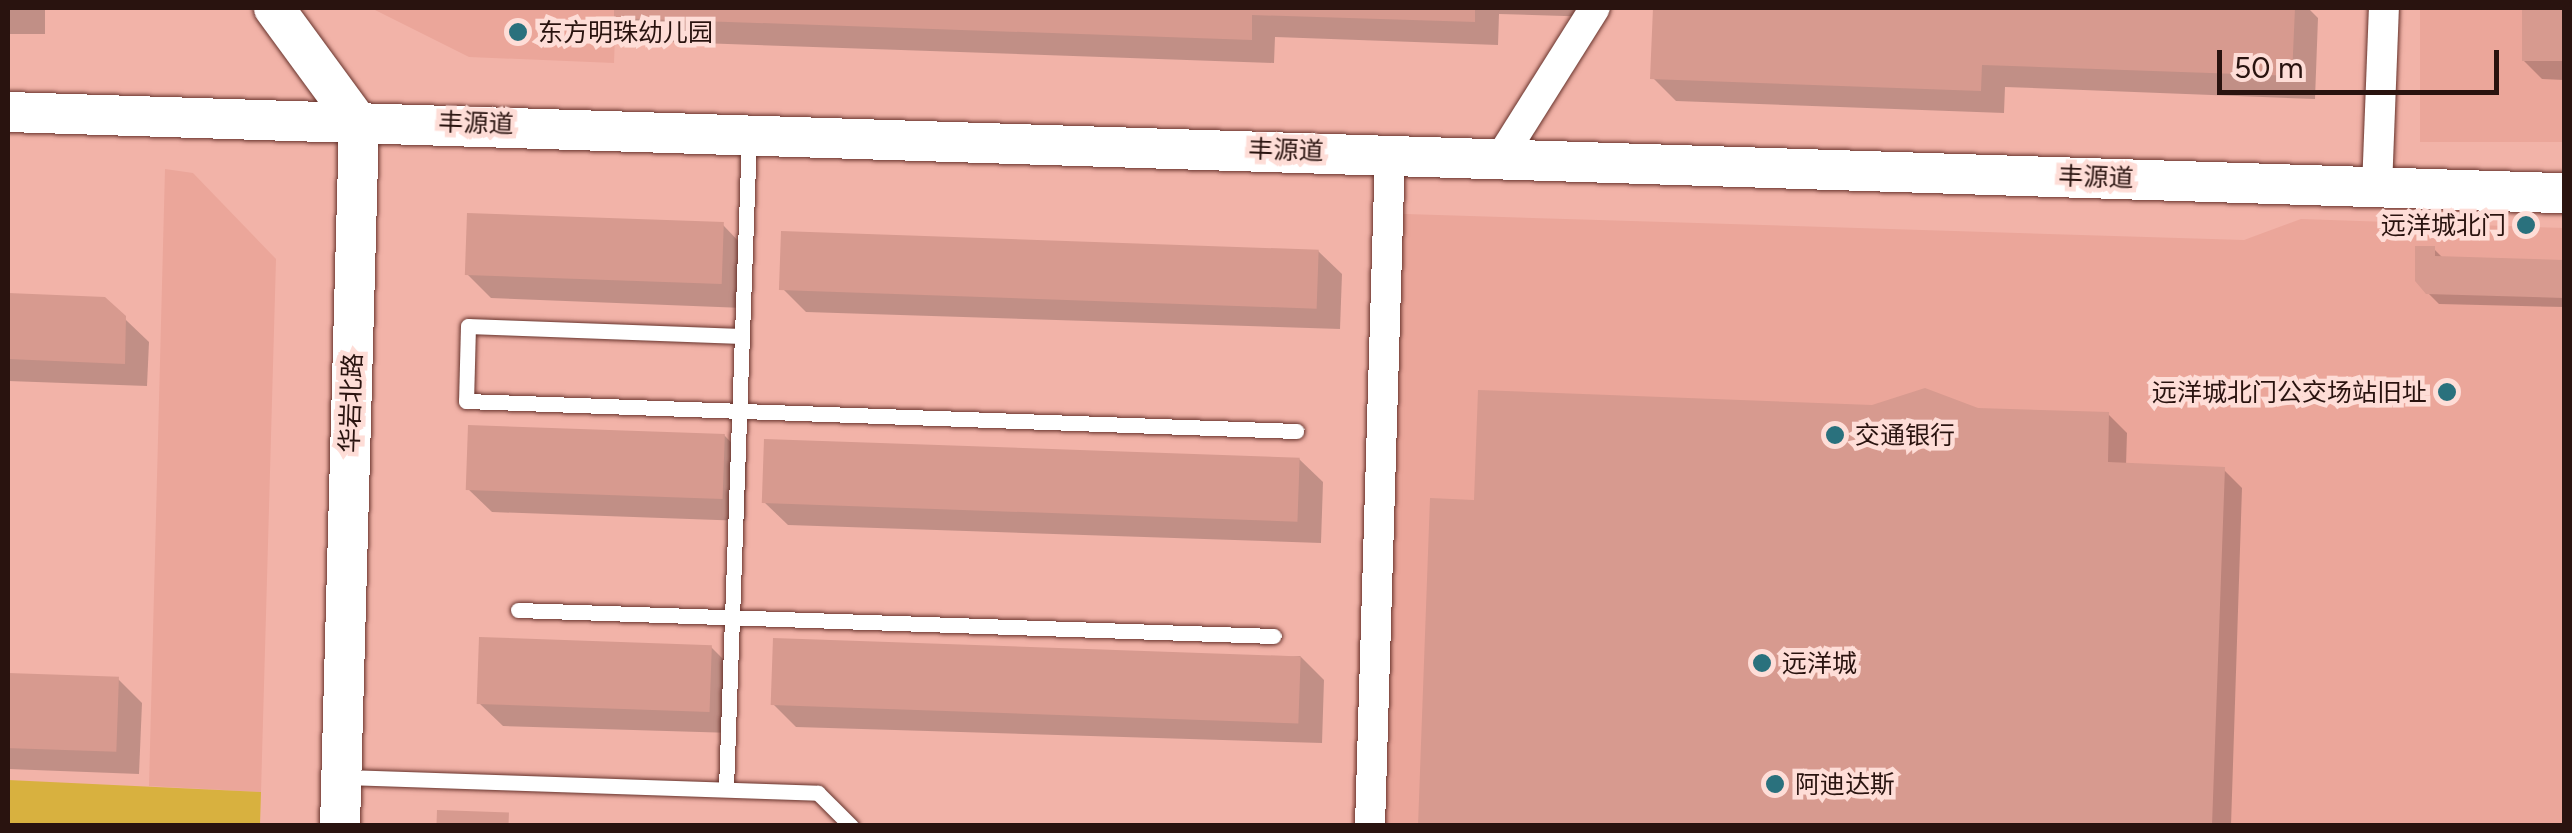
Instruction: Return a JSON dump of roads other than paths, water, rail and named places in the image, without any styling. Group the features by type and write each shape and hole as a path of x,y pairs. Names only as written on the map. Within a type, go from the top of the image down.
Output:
{"street":[{"path":"274,8 359,124"},
{"path":"1501,157 1595,8"},
{"path":"2377,188 2384,8"},
{"name":"丰源道","path":"8,112 750,132 2564,194"},
{"name":"华岩北路","path":"340,826 359,124"},
{"path":"1370,826 1390,153"}],"lane":[{"path":"726,788 729,617 750,132"},
{"path":"741,336 468,326 466,401 1296,431"},
{"path":"518,610 1274,636"},
{"path":"341,777 818,793 851,826"}],"place":[{"name":"东方明珠幼儿园","path":"518,32"},
{"name":"远洋城北门","path":"2526,225"},
{"name":"远洋城北门公交场站旧址","path":"2447,392"},
{"name":"交通银行","path":"1835,435"},
{"name":"远洋城","path":"1762,663"},
{"name":"阿迪达斯","path":"1775,784"}]}
